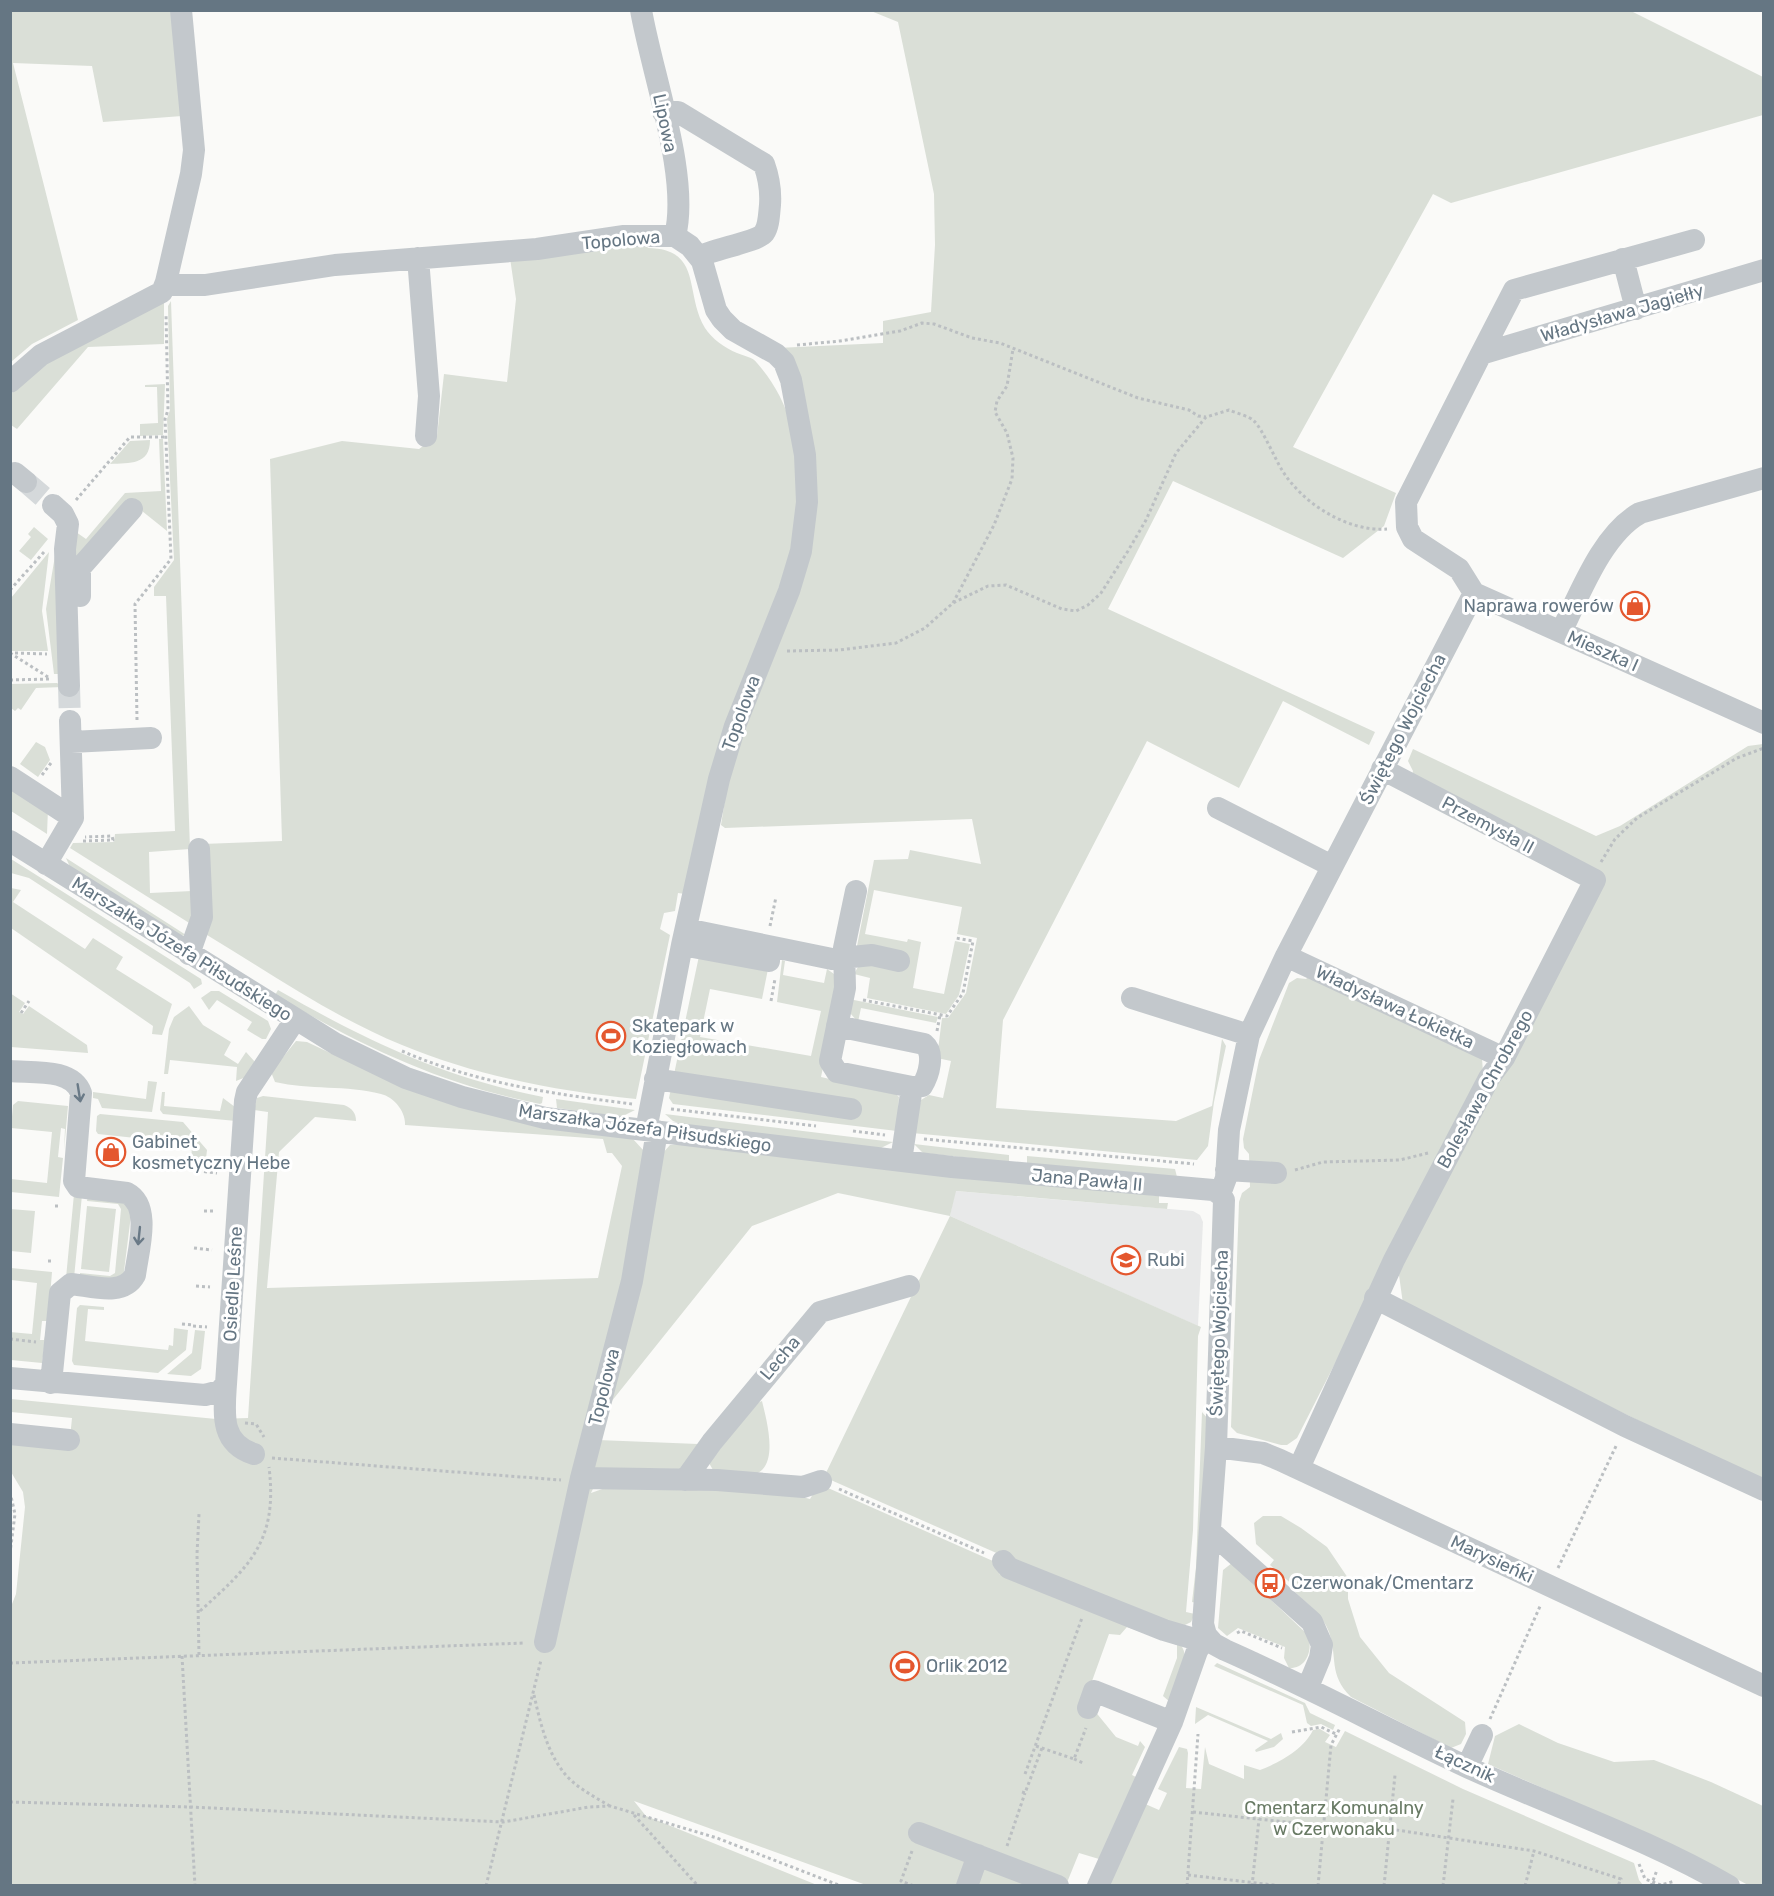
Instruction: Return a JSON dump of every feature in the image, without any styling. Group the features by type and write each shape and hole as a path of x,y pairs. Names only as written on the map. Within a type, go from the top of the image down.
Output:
{"street":[{"path":"10,382 41,355 162,292 170,284 194,150 181,10"},
{"name":"Lipowa","path":"641,10 680,203 675,236"},
{"path":"663,112 678,112 764,164 769,176 769,219 764,233 753,239 717,249 699,257 716,310 722,320 733,330 776,354"},
{"name":"Topolowa","path":"170,284 205,285 335,265 537,249 624,236 675,236 690,246 699,257"},
{"path":"1474,593 1459,570 1413,539 1407,527 1406,502 1514,291 1694,240"},
{"path":"418,258 429,396 426,436"},
{"path":"1623,260 1636,309"},
{"name":"Władysława Jagiełły","path":"1480,354 1764,270"},
{"name":"Topolowa","path":"545,1642 581,1478 632,1281 651,1130 649,1106 719,779 735,726 789,591 801,551 807,502 805,455 790,380 784,362 776,354"},
{"path":"1561,632 1588,577 1617,531 1628,519 1640,513 1764,478"},
{"path":"60,683 68,632 80,598 80,568 132,509"},
{"path":"59,512 65,549 68,632"},
{"name":"Mieszka I","path":"1474,593 1764,723"},
{"name":"Świętego Wojciecha","path":"1206,1635 1203,1624 1215,1447 1224,1200 1221,1194 1226,1170 1229,1130 1249,1035 1286,956 1474,593"},
{"path":"46,864 73,818 66,739 142,732"},
{"name":"Przemysła II","path":"1382,769 1594,880"},
{"path":"10,777 73,818"},
{"path":"1218,808 1332,866"},
{"name":"Marszałka Józefa Piłsudskiego","path":"10,841 295,1020 370,1062 462,1097 545,1118 952,1167"},
{"path":"189,954 202,917 200,849"},
{"name":"Bolesława Chrobrego","path":"1299,1468 1375,1298 1452,1147 1490,1078 1504,1058 1594,880"},
{"path":"837,1026 924,1044 929,1048 931,1055 922,1086 912,1087 837,1072 830,1061 837,1026 843,996 846,975 843,959 856,891"},
{"path":"684,937 770,954 843,959 872,955 899,961"},
{"name":"Władysława Łokietka","path":"1286,956 1504,1058"},
{"path":"1132,998 1249,1035"},
{"name":"Osiedle Leśne","path":"224,1421 245,1101 247,1092 295,1020"},
{"path":"10,1071 68,1076 76,1082 81,1093 74,1181 78,1187 127,1193 134,1196 140,1206 135,1275 132,1281 121,1288 114,1289 71,1284 60,1293 51,1383"},
{"path":"655,1079 849,1120"},
{"path":"901,1161 912,1087"},
{"name":"Jana Pawła II","path":"952,1167 1213,1190 1221,1194"},
{"path":"1226,1170 1276,1173"},
{"name":"Lecha","path":"685,1480 726,1424 820,1312 909,1286"},
{"path":"1375,1298 1625,1426 1764,1490"},
{"path":"10,1378 205,1395 220,1391 226,1384"},
{"path":"224,1421 229,1436 238,1447 265,1454"},
{"path":"10,1434 69,1440"},
{"name":"Marysieńki","path":"1215,1447 1263,1453 1299,1468 1764,1686"},
{"path":"581,1478 685,1480 803,1487 821,1481"},
{"path":"1211,1532 1312,1622 1322,1645 1320,1658 1308,1687"},
{"path":"1004,1561 1009,1568 1164,1630 1191,1638 1206,1635"},
{"path":"1098,1886 1172,1722 1197,1651 1206,1635"},
{"name":"Łącznik","path":"1206,1635 1219,1647 1308,1687 1467,1767 1665,1852 1729,1886"},
{"path":"1088,1715 1095,1691 1172,1722"},
{"path":"1467,1767 1482,1735"},
{"path":"917,1838 978,1855 1058,1886"},
{"path":"967,1886 978,1855"}],"path":[{"path":"142,732 139,711 135,604 171,559 165,419 168,410 166,304 170,284"},
{"path":"776,354 801,344 840,342 900,331 922,323 934,324 972,338 1000,343 1138,398 1189,410 1198,417 1206,417 1228,410 1254,421 1283,472 1300,492 1323,510 1364,528 1407,527"},
{"path":"953,603 994,525 1011,479 1012,458 1007,433 995,412 997,401 1007,386 1013,349"},
{"path":"767,643 790,652 839,650 897,643 925,628 953,603 988,586 1006,585 1062,609 1076,610 1088,605 1101,593 1146,520 1176,453 1206,417"},
{"path":"59,512 130,437 166,437"},
{"path":"10,590 46,549"},
{"path":"12,653 60,683"},
{"path":"12,653 51,654"},
{"path":"51,672 60,683"},
{"path":"10,680 60,683"},
{"path":"38,781 66,739"},
{"path":"1594,880 1614,840 1637,818 1737,758 1764,748"},
{"path":"770,954 776,897"},
{"path":"843,996 947,1016 963,993 973,941 956,938"},
{"path":"21,1013 29,1001"},
{"path":"401,1051 419,1059 505,1084 551,1094 824,1127"},
{"path":"849,1120 904,1137 1194,1164"},
{"path":"1276,1173 1323,1162 1400,1160 1452,1147"},
{"path":"198,1171 217,1173"},
{"path":"198,1211 214,1211"},
{"path":"194,1248 212,1250"},
{"path":"48,1261 53,1262"},
{"path":"190,1286 210,1287"},
{"path":"182,1324 207,1328"},
{"path":"10,1339 42,1342"},
{"path":"200,1611 238,1578 255,1556 266,1530 269,1504 262,1431 256,1424 224,1421"},
{"path":"265,1454 567,1480 581,1478"},
{"path":"821,1481 1004,1561"},
{"path":"10,1492 15,1514 10,1553"},
{"path":"199,1514 197,1554 200,1611 199,1656"},
{"path":"1025,1774 1084,1610"},
{"path":"1234,1635 1241,1631 1282,1648"},
{"path":"10,1664 545,1642 504,1822 486,1886"},
{"path":"182,1656 195,1886"},
{"path":"534,1694 541,1727 551,1753 573,1782 610,1806 717,1838 841,1886"},
{"path":"1318,1886 1331,1745 1350,1708"},
{"path":"1074,1760 1088,1715"},
{"path":"1292,1732 1321,1727 1336,1734"},
{"path":"1186,1886 1198,1734"},
{"path":"1035,1745 1083,1763"},
{"path":"1010,1840 1023,1792 1042,1748"},
{"path":"1384,1886 1395,1776"},
{"path":"1443,1886 1453,1799"},
{"path":"10,1802 191,1807 504,1822 590,1807 610,1806"},
{"path":"1192,1812 1323,1826 1390,1829 1534,1851 1621,1879 1618,1886"},
{"path":"633,1814 698,1886"},
{"path":"1252,1884 1259,1819"},
{"path":"914,1886 901,1881 917,1838"},
{"path":"1525,1886 1534,1851"},
{"path":"1188,1875 1282,1886"}],"shaded area":[{"name":"Rubi","path":"955,1191 1193,1211 1200,1215 1203,1222 1198,1326 950,1216"}],"green space":[{"path":"11,11 171,11 182,116 103,122 92,66 13,63 78,320 32,344 11,362"},
{"path":"871,11 1631,11 1763,77 1763,115 1451,203 1433,194 1293,447 1396,493 1384,526 1343,558 1173,481 1108,609 1375,732 1369,745 1283,701 1239,788 1147,741 1003,1020 996,1108 1176,1121 1212,1106 1222,1039 1226,1046 1214,1102 1208,1146 1197,1160 912,1133 921,1100 929,1095 943,1098 951,1061 937,1058 942,1018 948,1018 966,993 977,938 957,934 962,907 874,890 865,934 907,942 908,939 921,942 913,988 944,994 955,941 970,944 959,995 946,1014 867,998 870,978 854,974 859,965 857,946 874,860 908,859 910,850 981,864 972,819 725,828 721,825 732,755 814,505 777,348 883,343 883,321 931,312 935,245 934,194 898,22"},
{"path":"644,243 648,248 665,250 677,256 685,265 699,315 708,332 728,349 755,361 774,385 793,433 799,483 791,563 685,894 678,893 675,911 664,913 660,929 670,935 636,1099 576,1092 517,1081 430,1056 376,1034 302,994 207,935 202,844 282,841 270,459 342,441 419,449 437,436 444,374 507,382 516,299 510,258"},
{"path":"164,300 164,344 88,347 17,429 11,425 11,394 34,369"},
{"path":"171,301 190,849 149,852 150,893 192,891 194,926 70,848 73,843 114,842 115,834 175,831 166,596 154,596 154,587 174,560 167,419 170,410 168,306"},
{"path":"165,384 163,435 140,436 140,424 158,423 157,387 145,387 145,385"},
{"path":"159,439 163,439 167,531 127,499 74,564 76,532 86,539 125,493 161,491"},
{"path":"150,440 147,454 138,461 110,464 130,441"},
{"path":"34,527 48,539 31,560 19,551 31,537 28,534"},
{"path":"57,544 60,674 54,674 46,609"},
{"path":"49,552 42,611 48,651 11,651 11,598"},
{"path":"57,683 63,687 36,688 21,710 18,708 15,711 11,708 10,684"},
{"path":"36,742 45,747 50,760 38,777 20,764"},
{"path":"1763,744 1763,1481 1421,1315 1403,1304 1399,1275 1405,1255 1598,887 1412,775 1413,771 1408,761 1413,749 1596,836 1620,826 1748,746"},
{"path":"10,786 48,809 47,834 11,811"},
{"path":"66,858 186,935 181,936 70,867"},
{"path":"11,859 201,979 202,984 194,989 190,983 29,878 11,873"},
{"path":"11,888 21,890 13,902 85,949 93,938 123,957 116,969 172,1004 162,1035 152,1034 153,1026 11,928"},
{"path":"699,956 768,969 762,999 710,989 700,1037 811,1056 821,1011 777,1002 782,960 785,961 783,975 824,983 827,969 834,974 839,991 821,1077 896,1094 899,1097 897,1131 673,1104 669,1098"},
{"path":"1309,976 1482,1058 1483,1073 1297,1438 1287,1445 1281,1445 1237,1433 1231,1427 1239,1202 1242,1193 1250,1187 1249,1154 1244,1148 1243,1139 1259,1060 1289,983 1297,978 1306,979"},
{"path":"278,990 374,1041 406,1055 472,1079 543,1097 542,1103 503,1096 468,1086 402,1061 307,1014 275,995"},
{"path":"211,991 219,991 268,1021 271,1029 266,1039 247,1030 252,1022 217,1000 209,1010 201,998"},
{"path":"10,993 25,1003 19,1012 23,1014 29,1006 87,1045 88,1053 11,1047"},
{"path":"849,999 938,1017 936,1023 861,1008 858,1022 850,1013"},
{"path":"189,1006 203,1025 231,1042 224,1055 238,1064 246,1052 255,1062 246,1077 236,1081 237,1067 170,1060 168,1074 164,1074 169,1029 174,1017"},
{"path":"296,1041 307,1042 409,1090 633,1139 644,1151 661,1155 670,1145 683,1144 1159,1196 1159,1203 1168,1203 1167,1209 956,1191 950,1216 838,1193 752,1226 603,1412 598,1440 698,1444 683,1469 603,1468 591,1493 605,1488 783,1492 810,1499 819,1484 1002,1565 999,1574 1180,1644 1184,1650 1184,1664 1170,1702 1163,1696 1177,1658 1177,1645 1127,1627 1120,1635 1109,1634 1083,1706 1094,1710 1116,1737 1138,1746 1140,1741 1145,1747 1132,1775 1138,1778 1099,1859 1079,1853 1066,1885 866,1885 634,1801 646,1816 817,1885 11,1885 10,1609 16,1594 25,1507 23,1492 11,1472 11,1443 69,1448 72,1418 11,1412 11,1399 216,1419 248,1418 268,1112 254,1110 257,1098 263,1096 344,1105 353,1111 356,1121 315,1117 279,1152 267,1288 598,1278 622,1166 612,1153 607,1153 603,1139 405,1125 404,1115 398,1106 390,1098 381,1094 355,1089 275,1082 271,1072"},
{"path":"148,1081 157,1082 152,1112 102,1108 98,1099 93,1098 93,1092 146,1099"},
{"path":"162,1092 165,1092 164,1106 220,1111 223,1098 235,1107 236,1121 163,1114 160,1110"},
{"path":"556,1099 635,1110 621,1117 557,1108"},
{"path":"18,1101 68,1106 64,1150 65,1129 61,1128 58,1157 63,1158 59,1197 11,1192 11,1179 47,1183 52,1132 11,1128 13,1105"},
{"path":"100,1114 183,1122 207,1150 205,1167 191,1165 192,1144 98,1134 96,1131 97,1116"},
{"path":"665,1114 893,1142 881,1148 684,1125 673,1121"},
{"path":"914,1144 1009,1155 1009,1162 923,1153"},
{"path":"1027,1156 1175,1169 1177,1177 1027,1164"},
{"path":"74,1194 82,1195 74,1278 66,1278"},
{"path":"88,1195 127,1199 132,1207 123,1279 80,1279 80,1273 110,1276 115,1273 121,1209 118,1204 87,1201"},
{"path":"87,1206 116,1209 109,1272 81,1269"},
{"path":"10,1209 35,1211 31,1253 11,1251"},
{"path":"950,1216 1201,1327 1198,1336 1193,1530 1186,1612 1195,1614 1191,1622 1181,1627 1105,1601 824,1477"},
{"path":"11,1268 52,1272 48,1321 42,1321 40,1340 44,1340 47,1328 42,1363 11,1360 10,1332 32,1334 37,1283 11,1280"},
{"path":"80,1305 104,1307 104,1310 88,1309 85,1341 168,1350 169,1345 173,1346 174,1328 188,1330 186,1350 158,1373 74,1365 72,1361 77,1308"},
{"path":"195,1330 205,1331 201,1369 191,1376 167,1374 192,1353"},
{"path":"762,1401 769,1441 767,1462 763,1469 755,1474 745,1475 713,1470 709,1463 755,1404"},
{"path":"1202,1412 1208,1419 1197,1603 1192,1602 1196,1567"},
{"path":"1263,1516 1281,1516 1327,1547 1348,1578 1348,1599 1360,1637 1389,1673 1465,1722 1466,1734 1461,1744 1451,1748 1351,1697 1344,1689 1336,1673 1332,1641 1323,1620 1293,1590 1295,1587 1270,1565 1274,1560 1256,1544 1254,1523"},
{"path":"1232,1563 1307,1634 1309,1651 1300,1665 1289,1668 1284,1658 1285,1647 1238,1628 1227,1636 1218,1628 1223,1570"},
{"path":"1217,1663 1305,1703 1310,1713 1335,1725 1333,1730 1321,1724 1311,1726 1307,1723 1303,1705 1214,1666"},
{"path":"1196,1707 1271,1739 1281,1733 1283,1739 1274,1747 1256,1752 1255,1750 1268,1741 1208,1715 1195,1724"},
{"path":"1519,1724 1558,1743 1614,1762 1654,1760 1711,1782 1763,1806 1763,1885 1748,1885 1681,1849 1488,1764 1495,1736"},
{"name":"Cmentarz Komunalny w Czerwonaku","path":"1320,1729 1330,1735 1325,1742 1336,1747 1345,1731 1463,1789 1634,1863 1639,1880 1643,1885 1104,1886 1143,1803 1159,1810 1167,1793 1158,1789 1179,1747 1187,1749 1188,1753 1186,1788 1201,1789 1205,1747 1209,1764 1244,1779 1244,1765 1260,1770 1275,1763 1304,1743 1313,1730"}],"tunnel":[{"path":"26,482 53,505"},
{"path":"69,686 70,721"}],"place":[{"name":"Naprawa rowerów","path":"1635,606"},
{"name":"Skatepark w Koziegłowach","path":"611,1036"},
{"name":"Gabinet kosmetyczny Hebe","path":"111,1152"},
{"name":"Rubi","path":"1126,1260"},
{"name":"Czerwonak/Cmentarz","path":"1270,1583"},
{"name":"Orlik 2012","path":"905,1666"}]}
